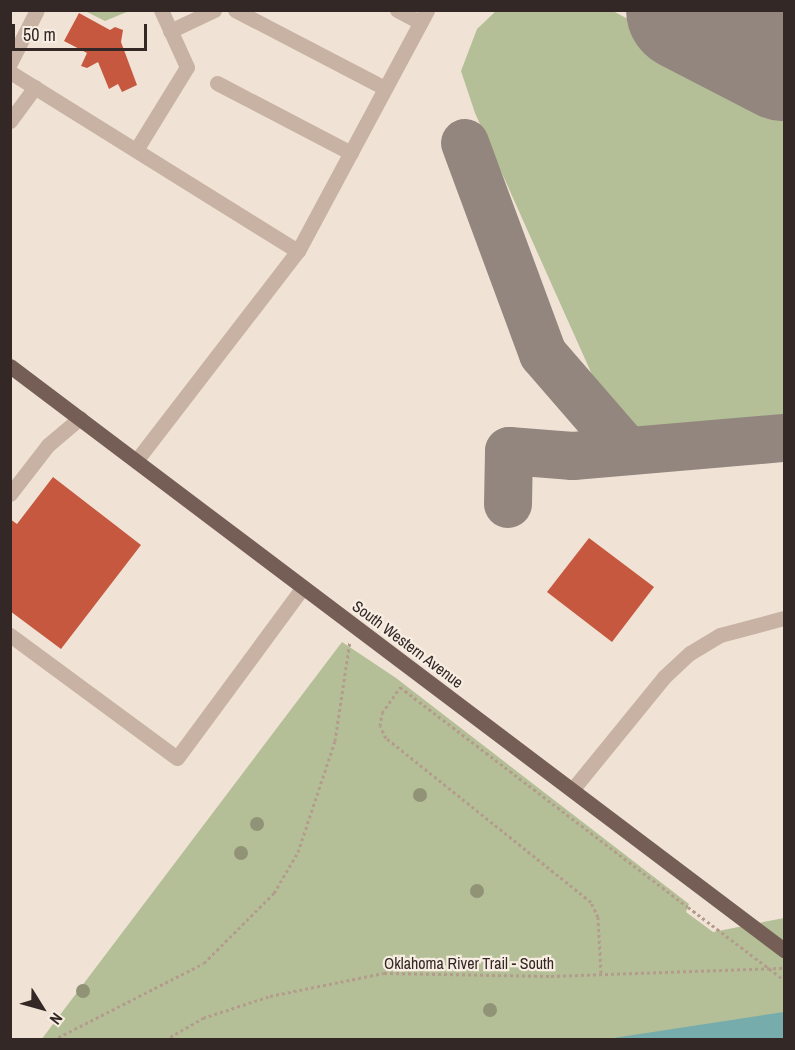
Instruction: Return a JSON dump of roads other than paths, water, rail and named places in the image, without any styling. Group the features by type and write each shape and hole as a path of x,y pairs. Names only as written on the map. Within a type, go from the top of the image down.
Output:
{"main road":[{"name":"South Western Avenue","path":"10,366 784,950"}],"street":[{"path":"10,63 37,10"},
{"path":"136,150 187,67 161,10"},
{"path":"170,31 214,10"},
{"path":"235,10 386,88"},
{"path":"136,461 298,251 424,16 397,10"},
{"path":"10,72 298,251"},
{"path":"217,83 351,153"},
{"path":"10,121 35,87"},
{"path":"10,494 48,445 80,418"},
{"path":"10,635 177,758 303,587"},
{"path":"572,790 664,677 690,653 720,635 784,618"}],"water":[{"path":"784,1012 784,1039 607,1039"}]}
